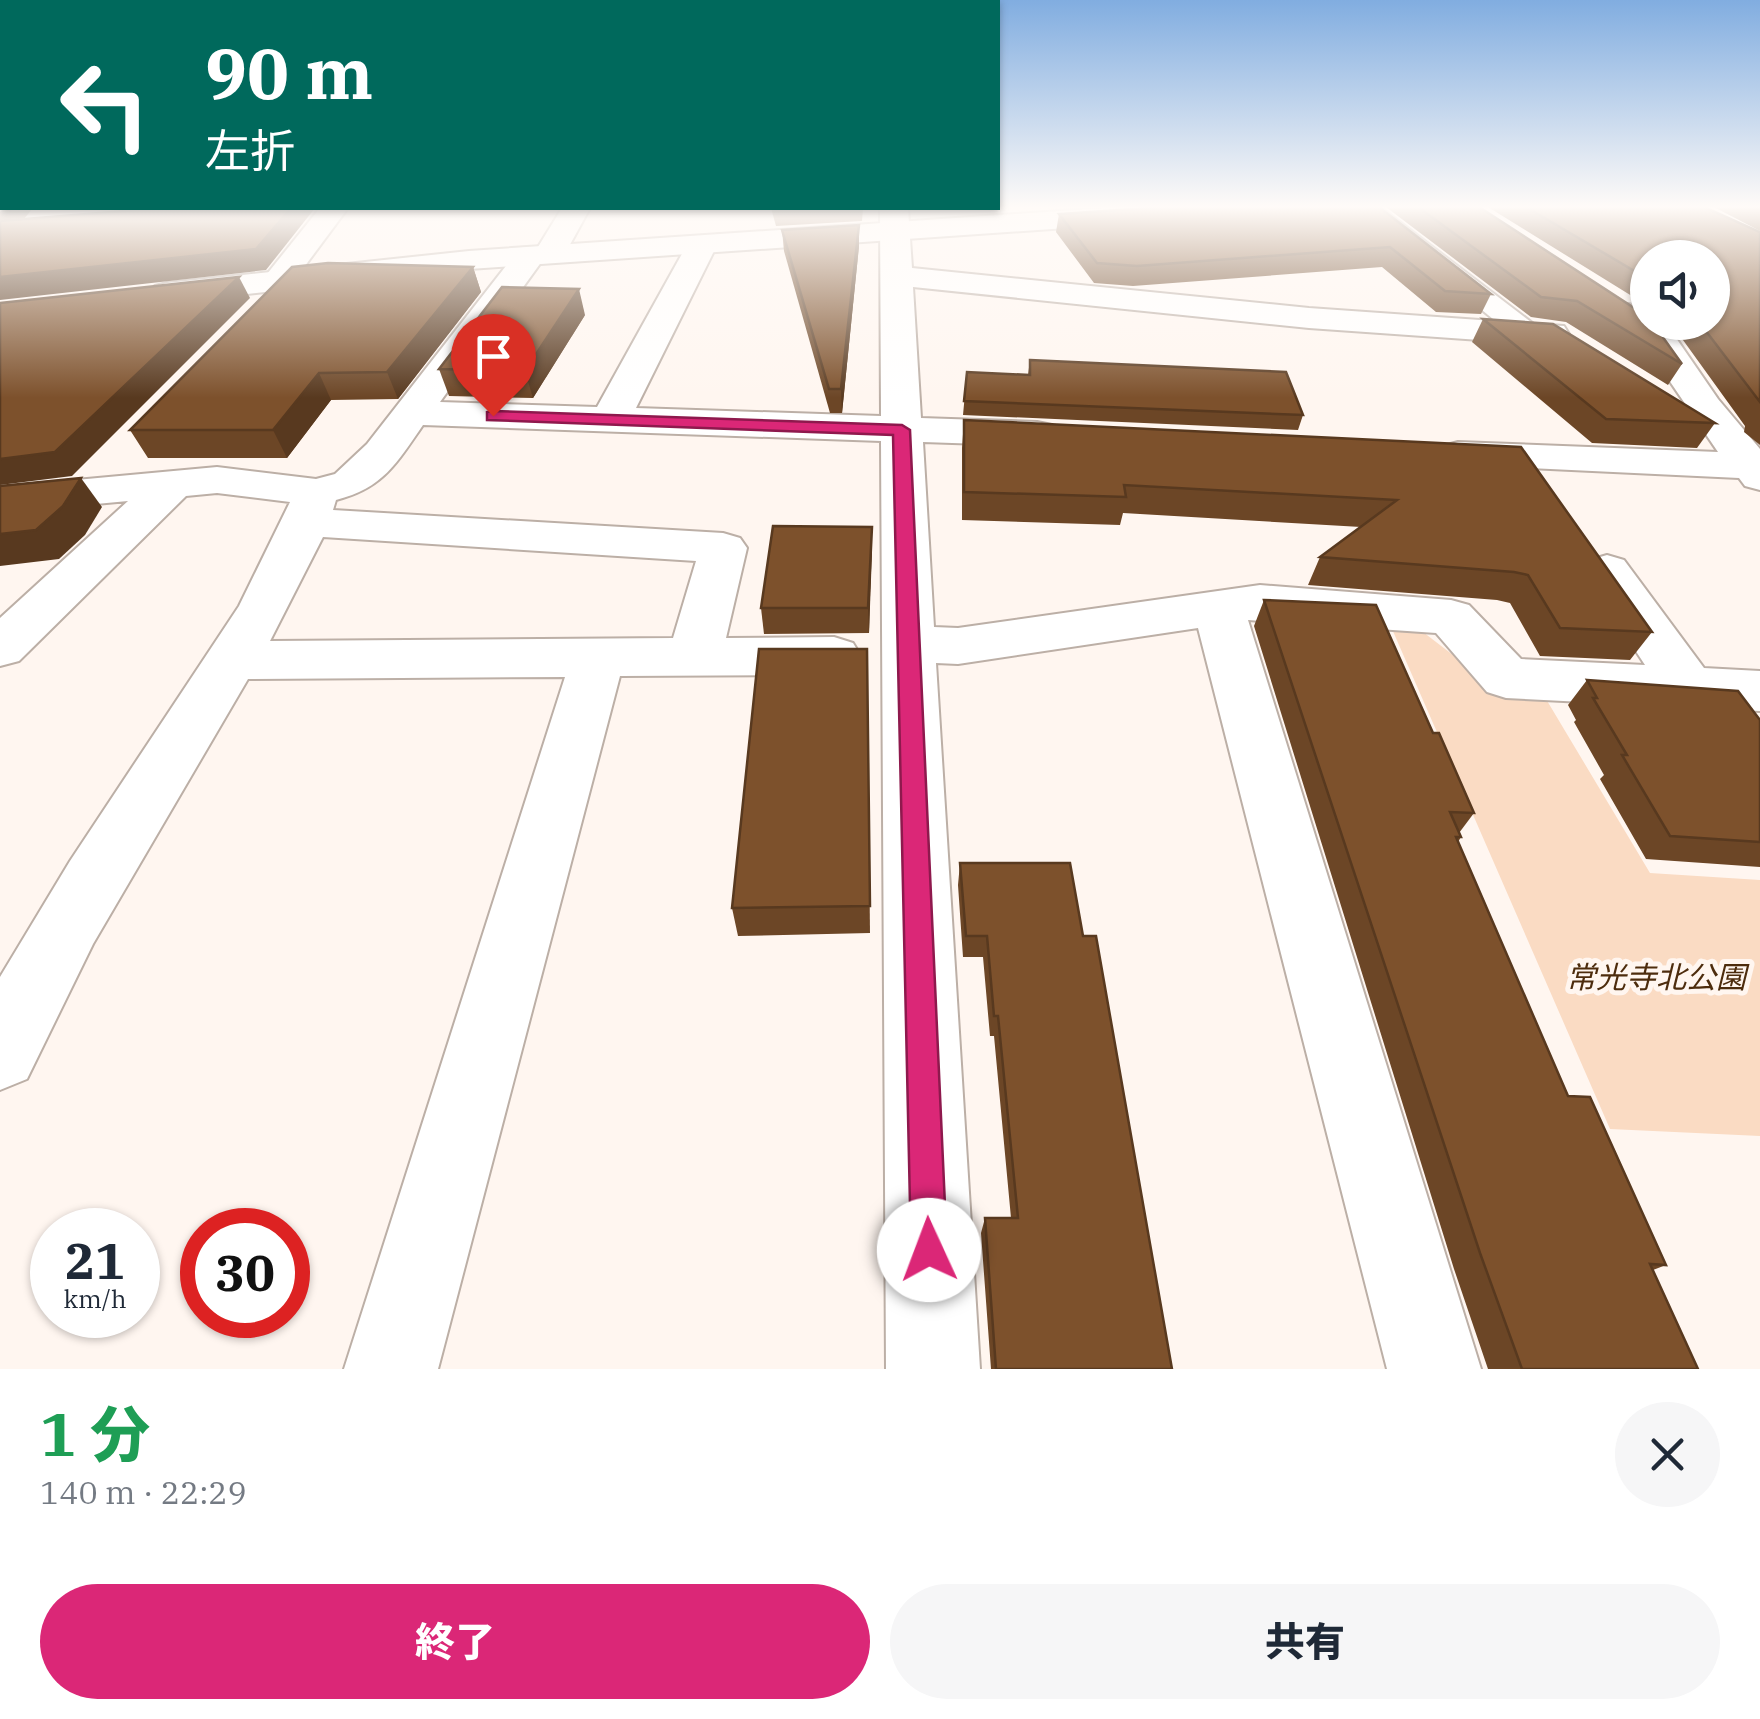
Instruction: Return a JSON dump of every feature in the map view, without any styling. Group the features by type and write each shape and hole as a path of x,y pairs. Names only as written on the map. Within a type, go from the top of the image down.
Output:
{"street":[{"path":"257,315 291,271"},
{"path":"130,297 365,271"},
{"path":"0,1052 22,960 232,660 311,507 350,484 416,413 528,271"},
{"path":"609,420 689,271"},
{"path":"897,271 933,1369"},
{"path":"1065,271 1308,318 1550,333 1582,354"},
{"path":"1604,298 1652,329 1750,465"},
{"path":"1662,404 1750,465"},
{"path":"1704,406 1760,411"},
{"path":"416,413 1079,436"},
{"path":"89,490 129,448"},
{"path":"1412,453 1750,465"},
{"path":"1530,459 1688,688"},
{"path":"0,500 217,480 311,507 723,548 695,656"},
{"path":"4,641 174,482"},
{"path":"232,660 907,650 1260,602 1452,617 1506,678 1760,691"},
{"path":"1218,606 1434,1369"},
{"path":"391,1369 598,657"}],"lane":[{"path":"1447,271 1524,332"}],"green space":[{"name":"常光寺北公園","path":"1392,629 1423,632 1509,698 1546,699 1650,873 1760,880 1760,1136 1610,1129"}],"building":[{"path":"0,271 56,271 0,277"},
{"path":"288,271 470,271 387,372 319,373 273,430 130,430"},
{"path":"794,271 854,271 841,389 829,389"},
{"path":"1420,271 1461,271 1491,294 1445,291"},
{"path":"1505,271 1577,271 1630,305 1630,333 1577,301 1541,297"},
{"path":"1730,271 1760,271 1760,402 1713,340 1730,340"},
{"path":"239,277 55,452 0,459 0,303"},
{"path":"502,287 579,289 525,371 439,369"},
{"path":"1483,319 1553,324 1715,423 1606,419"},
{"path":"1642,340 1665,340 1682,364"},
{"path":"1030,360 1286,372 1303,415 964,401 967,372 1030,375"},
{"path":"964,420 1521,447 1652,632 1560,628 1528,575 1320,557 1397,500 1124,485 1126,497 964,492"},
{"path":"81,478 63,506 36,530 0,534 0,486"},
{"path":"773,526 872,527 868,608 761,608"},
{"path":"1264,600 1376,605 1474,813 1450,812 1461,837 1456,837 1568,1096 1590,1097 1666,1265 1650,1264 1698,1369 1522,1369"},
{"path":"759,649 867,649 870,906 732,908"},
{"path":"1587,680 1738,691 1760,720 1760,842 1670,836 1622,755 1627,755 1593,698 1597,698"},
{"path":"960,863 1070,863 1083,936 1096,936 1172,1369 996,1369 985,1218 1018,1218 987,936 966,936"}],"route":[{"path":"493,416 902,430 929,1250"}]}
